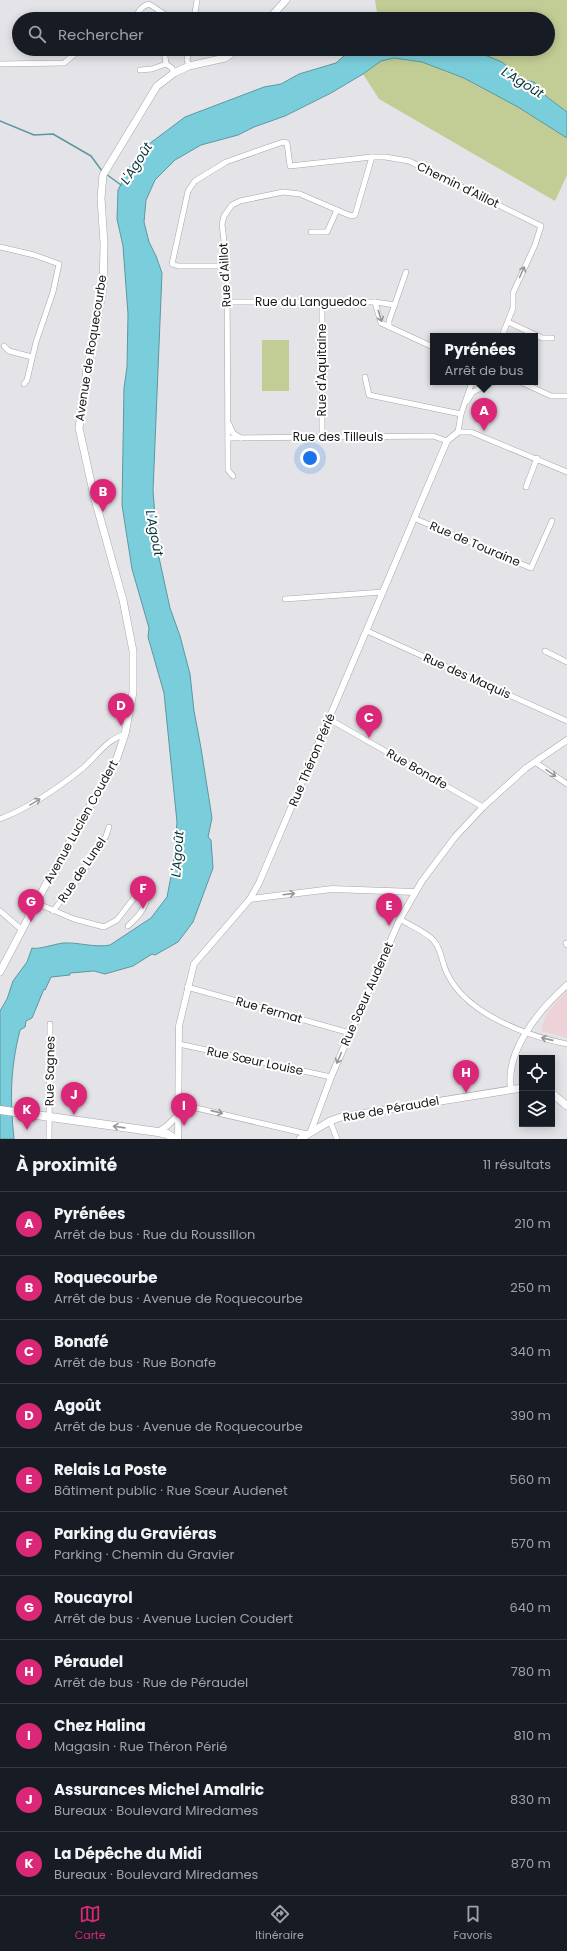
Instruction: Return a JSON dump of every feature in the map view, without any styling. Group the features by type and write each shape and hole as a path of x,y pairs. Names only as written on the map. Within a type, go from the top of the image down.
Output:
{"main road":[{"path":"275,12 286,0"},
{"name":"Avenue de Roquecourbe","path":"125,734 133,692 133,651 123,600 94,496 79,428 87,369 104,289 104,244 101,198 105,173 157,86 174,73 189,66 225,58 228,56"},
{"name":"Avenue Lucien Coudert","path":"0,972 36,903 117,758 125,734"},
{"name":"Rue de Péraudel","path":"309,1132 330,1121 347,1116 519,1088"},
{"path":"555,1096 567,1106"},
{"path":"0,1110 158,1132 167,1134 175,1139"},
{"path":"300,1139 309,1132"}],"street":[{"path":"195,12 197,0"},
{"path":"138,12 144,5 149,4 161,12"},
{"path":"0,64 64,63 72,56"},
{"path":"165,56 166,64 172,68 174,73"},
{"path":"188,56 187,60 189,66"},
{"path":"140,70 152,69 166,64"},
{"name":"Chemin d'Aillot","path":"227,266 178,266 172,264 188,191 202,176 226,162 283,142 287,143 290,166 372,156 408,161 541,226 513,293 513,308 508,322"},
{"name":"Rue d'Aillot","path":"233,476 228,470 227,266 222,224 224,216 232,205 240,201 283,192 300,194 351,216 355,215 372,156"},
{"path":"311,232 327,232 337,210"},
{"path":"0,247 34,255 59,264 53,292 32,357 27,380 24,384"},
{"path":"389,327 389,321 406,272"},
{"name":"Rue du Languedoc","path":"227,302 375,302 395,305"},
{"name":"Rue d'Aquitaine","path":"322,302 322,437"},
{"path":"375,302 381,323 430,346"},
{"path":"503,333 508,322 531,333"},
{"path":"538,336 542,338 552,338"},
{"path":"4,346 9,351 32,357"},
{"path":"365,377 370,395 461,414"},
{"path":"470,385 461,414 458,432 471,432 537,458 567,472"},
{"path":"465,404 473,392 487,385"},
{"path":"527,385 551,396 567,396"},
{"path":"228,422 233,433 241,438"},
{"name":"Rue Théron Périé","path":"178,1139 180,1026 187,988 194,964 198,957 250,899 259,883 383,592 416,519 447,441 458,432"},
{"name":"Rue des Tilleuls","path":"228,438 433,436 447,441"},
{"path":"526,487 537,458"},
{"name":"Rue de Touraine","path":"416,519 531,568 552,521"},
{"path":"285,599 383,592"},
{"name":"Rue des Maquis","path":"367,631 567,721"},
{"path":"545,651 567,662"},
{"name":"Rue Bonafe","path":"329,719 483,808"},
{"path":"0,819 20,811 55,790 85,766 112,739 125,734"},
{"name":"Rue Sœur Audenet","path":"309,1132 331,1077 400,919 415,892 447,846 483,808 526,768 567,740"},
{"path":"535,762 567,784"},
{"name":"Rue de Lunel","path":"54,911 78,879 106,836 109,827"},
{"path":"36,903 54,911 104,927 117,920 144,885 148,887 148,895 145,905 141,914 128,926"},
{"path":"250,899 332,889 415,892"},
{"path":"402,892 410,901"},
{"path":"0,913 22,930"},
{"path":"400,919 434,940 443,959 448,975 460,991 482,1012 526,1033 567,1044"},
{"path":"511,1089 511,1076 515,1057 526,1033 546,1007 567,985"},
{"name":"Rue Fermat","path":"187,988 350,1034"},
{"name":"Rue Sagnes","path":"49,1139 50,1024"},
{"name":"Rue Sœur Louise","path":"179,1044 331,1077"},
{"path":"179,1104 309,1132"},
{"path":"158,1132 167,1126 179,1114"},
{"path":"330,1121 336,1139"}],"shaded area":[{"path":"567,990 567,1038 541,1031 546,1014"}],"green space":[{"path":"375,0 567,0 567,112 547,97 534,82 523,80 502,62 487,56 555,56 555,12 377,12"},
{"path":"394,58 422,62 464,78 518,107 567,138 567,175 555,201 379,99 363,74 381,61"},
{"path":"262,340 289,340 289,391 262,391"}],"water":[{"name":"L'Agoût","path":"344,56 487,56 502,62 523,80 534,82 547,97 567,112 567,138 518,107 464,78 422,62 394,58 381,61 363,74 331,93 285,116 254,127 238,135 201,145 175,160 155,180 146,200 144,222 149,242 162,273 153,491 158,553 170,608 180,636 190,674 194,711 212,818 208,837 211,840 213,868 193,922 178,942 155,955 152,954 133,966 105,974 94,971 70,973 70,975 51,977 45,990 44,989 32,1018 26,1021 25,1027 20,1030 14,1058 12,1084 14,1139 0,1139 0,1011 7,999 13,981 27,962 32,948 42,948 63,943 98,946 110,945 151,918 167,897 173,866 177,822 164,693 148,637 149,628 132,569 122,505 124,388 127,367 128,314 123,246 117,219 118,190 131,165 149,144 185,117 264,87 281,84 299,74 336,63"}],"waterway":[{"path":"0,121 34,135 53,134 91,156 102,171"},
{"name":"L'Agoût","path":"106,174 121,185"}],"place":[{"name":"Pyrénées","path":"484,431"},
{"name":"Roquecourbe","path":"103,512"},
{"name":"Agoût","path":"121,726"},
{"name":"Bonafé","path":"369,738"},
{"name":"Parking du Graviéras","path":"143,909"},
{"name":"Roucayrol","path":"31,922"},
{"name":"Relais La Poste","path":"389,926"},
{"name":"Péraudel","path":"466,1093"},
{"name":"Assurances Michel Amalric","path":"74,1115"},
{"name":"Chez Halina","path":"184,1126"},
{"name":"La Dépêche du Midi","path":"27,1130"}]}
